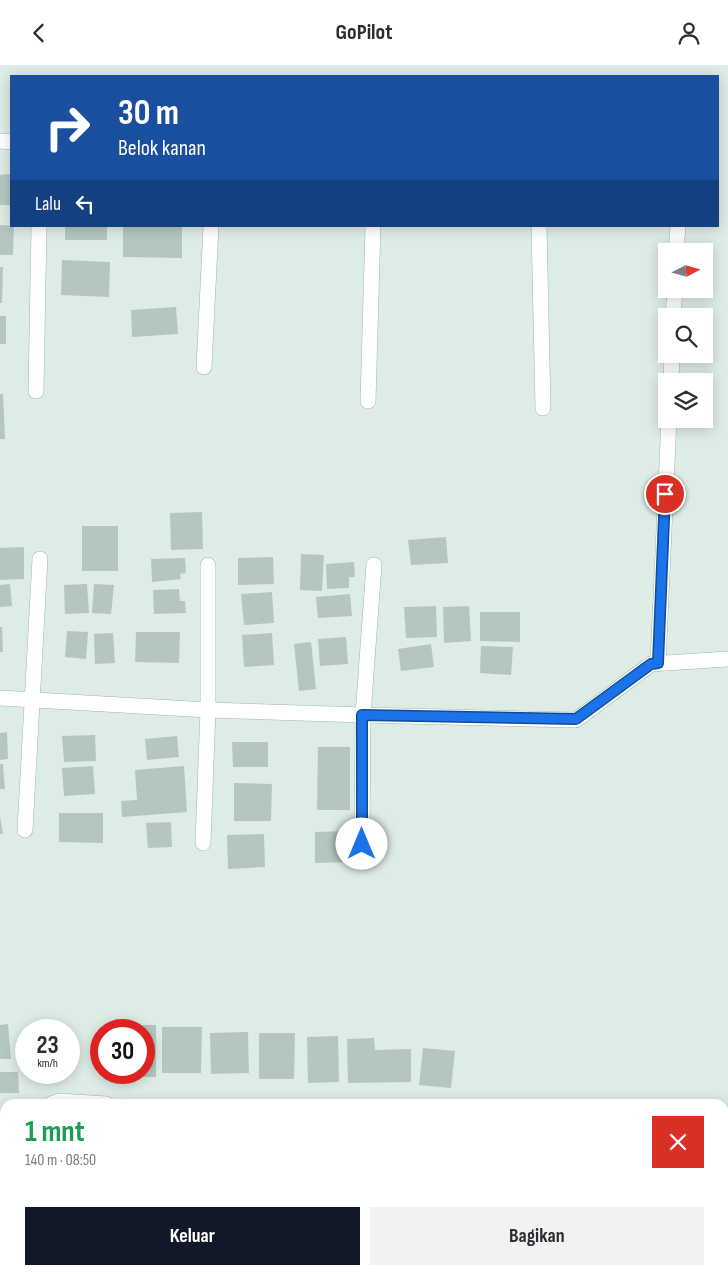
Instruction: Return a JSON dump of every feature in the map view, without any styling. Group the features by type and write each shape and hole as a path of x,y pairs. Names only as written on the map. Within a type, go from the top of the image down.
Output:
{"street":[{"path":"36,391 39,227"},
{"path":"204,367 210,227"},
{"path":"368,401 373,227"},
{"path":"539,227 543,408"},
{"path":"677,243 678,227"},
{"path":"658,663 669,428"},
{"path":"25,830 40,559"},
{"path":"203,843 208,710 208,565"},
{"path":"362,844 362,715 374,565"},
{"path":"0,698 208,710 576,719 651,664 728,659"}],"building":[{"path":"10,174 10,205 0,205 0,175"},
{"path":"0,225 14,227 13,255 0,255"},
{"path":"65,227 107,227 107,240 65,240"},
{"path":"123,227 182,227 182,258 123,257"},
{"path":"62,260 110,262 109,297 61,295"},
{"path":"0,267 3,267 2,303 0,303"},
{"path":"176,307 178,334 132,337 131,310"},
{"path":"0,316 6,316 6,344 0,344"},
{"path":"0,394 3,394 5,439 0,439"},
{"path":"202,512 203,549 171,550 170,513"},
{"path":"82,526 118,526 118,571 82,571"},
{"path":"446,537 448,563 411,565 408,540"},
{"path":"24,547 24,579 0,580 0,548"},
{"path":"301,554 324,555 322,591 300,590"},
{"path":"273,557 274,584 238,585 238,558"},
{"path":"185,558 186,573 180,574 181,579 152,582 151,559"},
{"path":"354,562 355,577 349,577 349,588 327,589 326,564"},
{"path":"10,584 12,606 0,607 0,585"},
{"path":"87,584 89,613 65,614 64,585"},
{"path":"94,584 114,585 111,614 92,613"},
{"path":"179,589 180,601 185,601 186,613 154,614 153,590"},
{"path":"272,592 274,623 244,625 241,594"},
{"path":"350,594 352,616 318,618 316,597"},
{"path":"436,606 437,637 406,638 404,607"},
{"path":"469,606 471,641 444,643 443,607"},
{"path":"480,612 520,612 520,642 480,641"},
{"path":"0,627 2,627 3,652 0,652"},
{"path":"67,631 88,632 86,659 65,657"},
{"path":"136,632 180,632 179,663 135,662"},
{"path":"113,633 115,663 95,664 94,634"},
{"path":"272,633 274,665 244,667 242,635"},
{"path":"346,637 348,664 320,666 318,639"},
{"path":"311,642 316,689 299,691 294,644"},
{"path":"431,644 434,667 401,671 398,649"},
{"path":"481,646 513,647 511,675 480,673"},
{"path":"7,732 8,759 0,760 0,733"},
{"path":"95,735 96,761 64,762 62,736"},
{"path":"177,736 179,757 147,760 145,739"},
{"path":"232,742 268,742 268,767 233,767"},
{"path":"318,747 350,747 350,810 317,810"},
{"path":"0,764 3,764 5,789 0,789"},
{"path":"93,766 95,794 64,796 62,768"},
{"path":"184,766 187,812 122,817 121,801 137,800 135,770"},
{"path":"234,783 272,784 271,821 234,821"},
{"path":"59,813 103,813 103,843 59,842"},
{"path":"0,816 3,834 0,834"},
{"path":"171,822 172,847 148,848 146,823"},
{"path":"349,831 350,862 315,863 315,832"},
{"path":"264,834 265,867 228,869 227,835"},
{"path":"8,1024 11,1059 0,1059 0,1025"},
{"path":"155,1025 156,1025 155,1077"},
{"path":"162,1027 202,1027 201,1073 162,1073"},
{"path":"248,1032 249,1073 211,1074 210,1033"},
{"path":"259,1033 295,1033 294,1079 259,1079"},
{"path":"338,1036 339,1082 308,1083 307,1037"},
{"path":"374,1038 375,1050 411,1049 411,1082 348,1083 347,1039"},
{"path":"423,1048 455,1051 451,1088 419,1085"},
{"path":"0,1072 15,1072 15,1084 19,1084 19,1093 0,1093"}],"route":[{"path":"362,844 362,715 576,719 651,664 658,663 665,494"}]}
